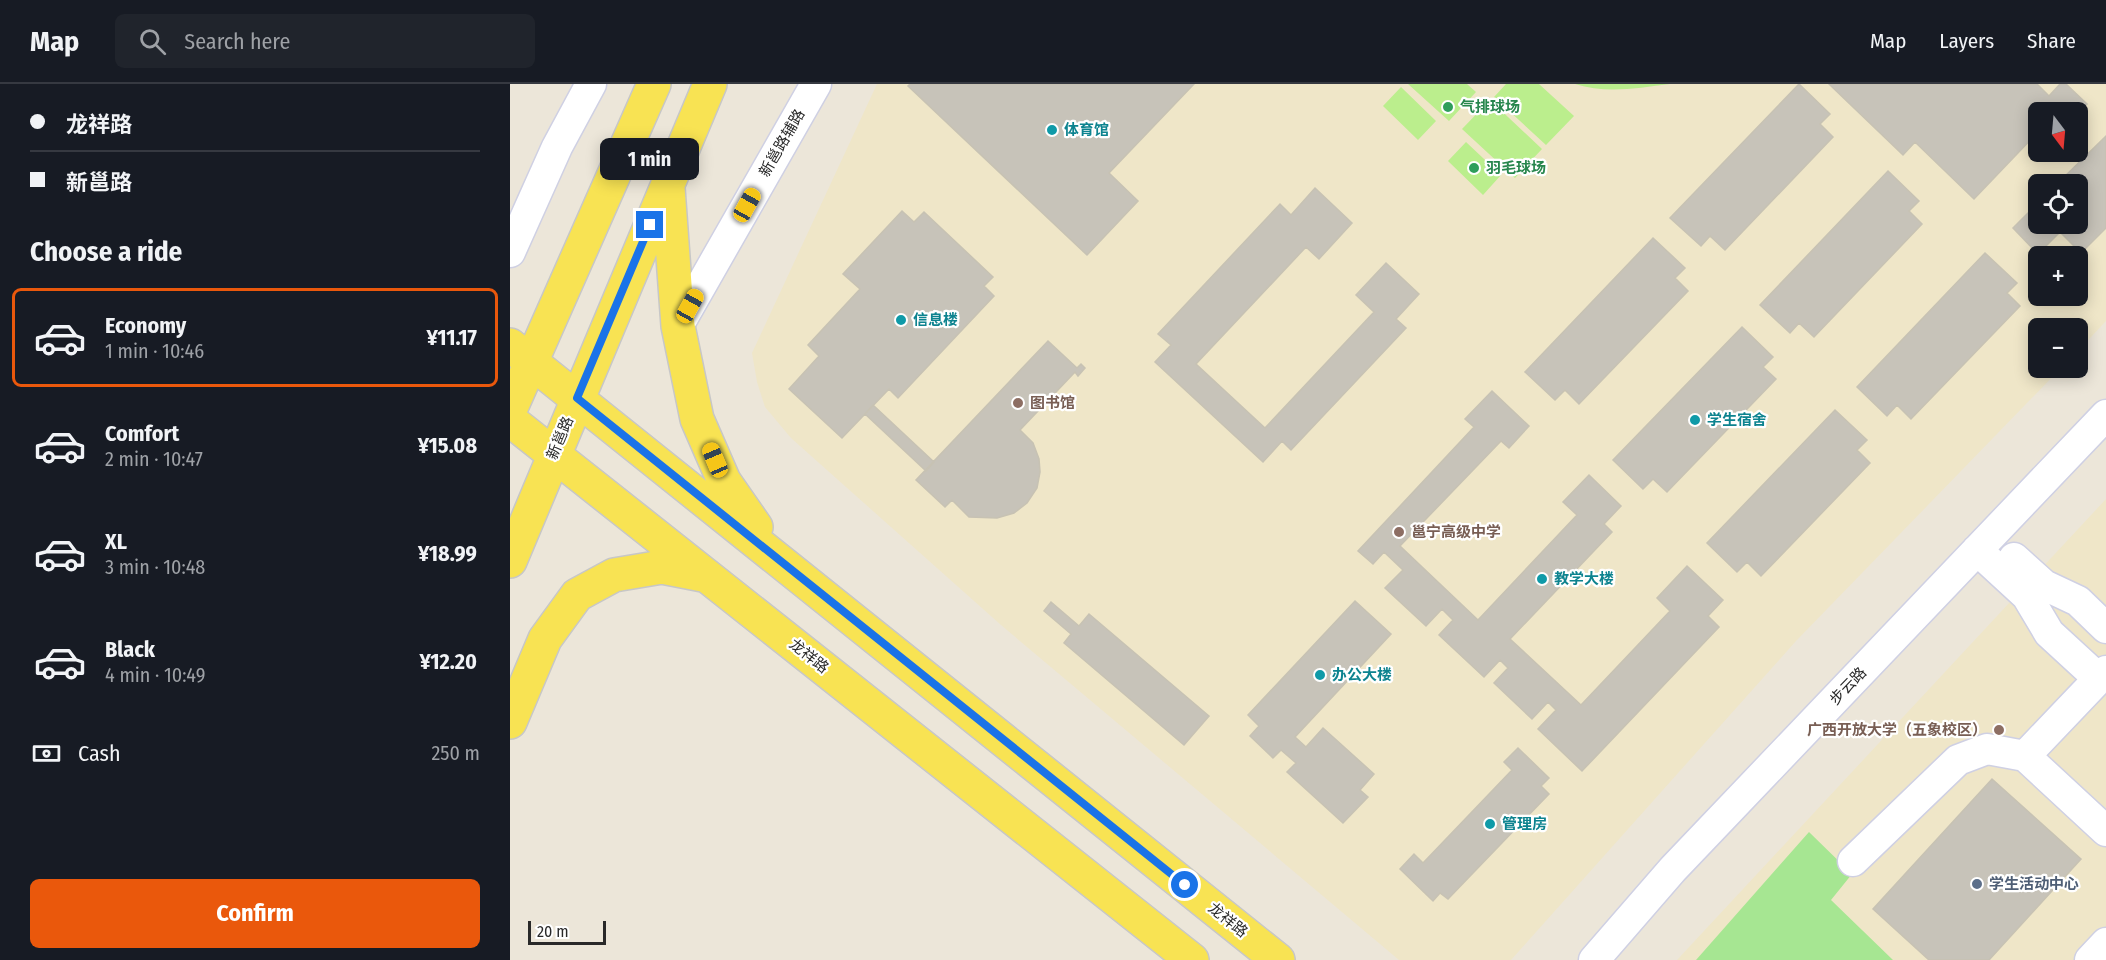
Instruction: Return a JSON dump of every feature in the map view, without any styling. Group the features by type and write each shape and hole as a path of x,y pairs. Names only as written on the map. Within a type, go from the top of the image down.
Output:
{"main road":[{"path":"510,410 520,354 654,84"},
{"name":"新邕路","path":"510,561 710,84"},
{"path":"668,183 678,326 697,419 724,481 777,558"},
{"name":"龙祥路","path":"520,354 1278,960"},
{"name":"龙祥路","path":"510,420 1192,960"},
{"path":"510,722 545,639 577,595 614,575 662,567 708,575"}],"street":[{"path":"510,252 557,147 591,84"},
{"name":"新邕路辅路","path":"678,326 816,84"},
{"name":"步云路","path":"1594,960 1673,869 2106,415"},
{"path":"1984,543 2044,585 2078,601 2106,628"},
{"path":"1984,543 2027,596 2049,633 2102,675 2025,756"},
{"path":"1853,861 1958,760 1987,749 2025,756 2106,831"},
{"path":"2090,960 2106,943"}],"shaded area":[{"name":"邕宁高级中学","path":"877,84 2106,84 2106,321 2088,340 2088,318 2028,318 2028,378 2051,378 1796,641 1511,960 1399,960 1001,625 791,438 765,407 757,382 752,353"},
{"name":"广西开放大学（五象校区）","path":"2106,499 2106,960 1677,960"}],"green space":[{"name":"气排球场","path":"1408,84 1467,84 1476,92 1449,121"},
{"path":"1506,84 1539,84 1574,116 1546,145 1494,97"},
{"path":"1575,84 1670,84 1598,89"},
{"path":"1401,87 1436,121 1418,140 1383,106"},
{"path":"1490,100 1542,149 1515,178 1462,129"},
{"name":"羽毛球场","path":"1466,142 1501,175 1483,195 1448,161"},
{"path":"1809,832 1852,874 1831,900 1893,960 1696,960"}],"building":[{"name":"体育馆","path":"910,84 1194,84 1109,173 1138,201 1087,255 908,86"},
{"path":"1799,84 1830,114 1820,124 1833,137 1725,250 1710,236 1701,246 1670,218"},
{"path":"1829,84 2037,84 2049,96 2060,84 2066,84 2085,102 2028,102 2028,142 1974,199 1915,142 1903,155"},
{"path":"2106,136 2106,228 2088,246 2074,246 2062,234 2088,234 2088,174 2067,174 2079,162 2088,162 2088,154"},
{"path":"1888,171 1919,201 1909,211 1922,224 1814,337 1799,323 1790,333 1760,305"},
{"path":"1315,188 1352,223 1319,259 1306,247 1196,364 1265,428 1374,312 1356,295 1386,263 1419,294 1396,319 1406,328 1291,450 1282,441 1263,462 1155,362 1171,345 1158,334 1280,204 1291,215"},
{"name":"信息楼","path":"902,211 914,222 924,212 993,277 984,286 994,296 898,398 889,389 842,438 789,389 819,356 808,345 860,289 843,274"},
{"path":"2028,213 2028,234 2058,234 2046,246 2030,246 2013,228"},
{"path":"1653,238 1685,268 1675,278 1688,291 1579,404 1565,390 1555,400 1525,372"},
{"path":"1985,253 2017,283 2007,293 2020,306 1911,419 1897,405 1887,416 1857,387"},
{"name":"学生宿舍","path":"1742,327 1773,357 1763,367 1776,379 1667,492 1653,479 1643,489 1613,460"},
{"name":"图书馆","path":"1048,341 1077,368 1081,364 1085,368 1078,376 1075,372 1020,430 1033,443 1039,459 1040,472 1037,488 1027,503 1014,513 997,518 969,517 952,500 945,507 916,480"},
{"name":"教学大楼","path":"1492,391 1529,426 1509,448 1501,441 1400,546 1478,620 1577,515 1563,502 1589,475 1621,506 1604,524 1612,532 1510,639 1581,705 1670,611 1657,598 1687,566 1723,600 1708,616 1719,627 1582,771 1538,729 1556,710 1548,702 1532,719 1494,683 1508,668 1500,660 1484,677 1439,635 1453,620 1442,609 1426,626 1385,588 1403,570 1384,552 1373,564 1358,551 1474,427 1465,419"},
{"path":"873,405 934,462 926,471 865,414"},
{"name":"学生宿舍","path":"1835,410 1867,440 1857,450 1870,463 1761,576 1747,562 1737,572 1707,543"},
{"name":"办公大楼","path":"1355,601 1391,634 1295,737 1306,747 1323,728 1374,774 1360,790 1368,797 1343,823 1287,772 1296,763 1281,750 1273,758 1250,736 1259,726 1248,715"},
{"path":"1051,602 1079,626 1089,614 1209,716 1184,745 1064,643 1071,634 1044,611"},
{"name":"管理房","path":"1518,748 1549,778 1541,786 1549,794 1448,899 1440,893 1433,901 1400,869 1414,854 1423,863 1512,770 1504,762"},
{"name":"学生活动中心","path":"1992,779 2081,859 1989,960 1929,960 1873,909"}],"place":[{"name":"气排球场","path":"1448,107"},
{"name":"体育馆","path":"1052,130"},
{"name":"羽毛球场","path":"1474,168"},
{"name":"信息楼","path":"901,320"},
{"name":"图书馆","path":"1018,403"},
{"name":"学生宿舍","path":"1695,420"},
{"name":"邕宁高级中学","path":"1399,532"},
{"name":"教学大楼","path":"1542,579"},
{"name":"办公大楼","path":"1320,675"},
{"name":"广西开放大学（五象校区）","path":"1999,730"},
{"name":"管理房","path":"1490,824"},
{"name":"学生活动中心","path":"1977,884"}],"route":[{"path":"650,225 577,398 1185,885"}]}
